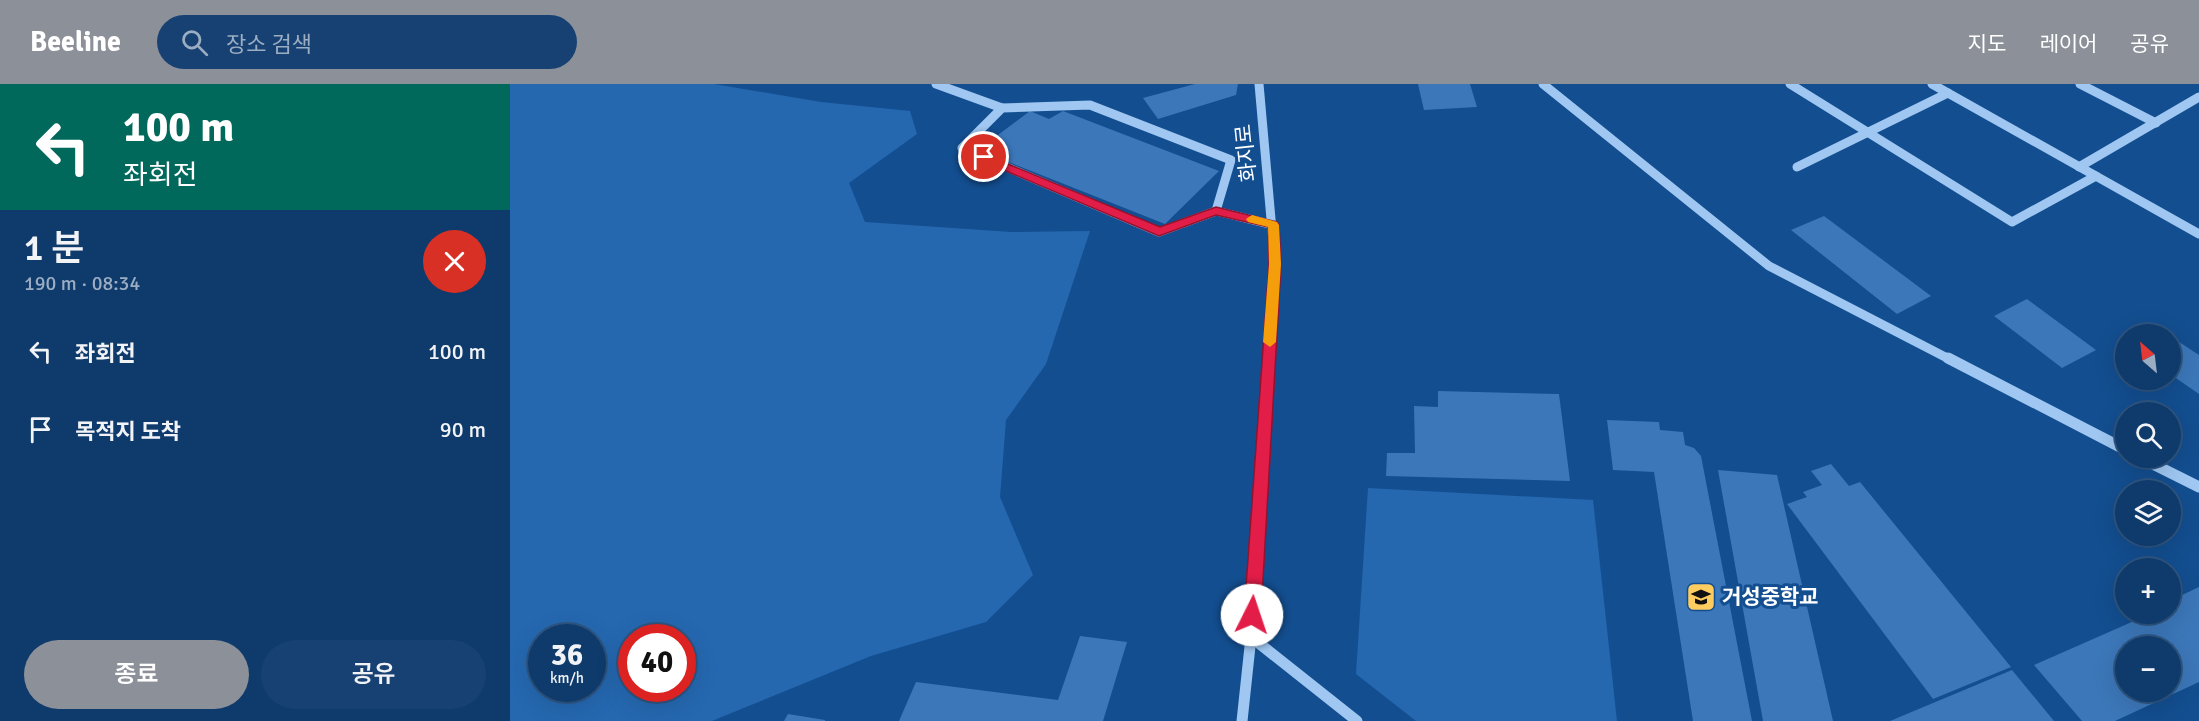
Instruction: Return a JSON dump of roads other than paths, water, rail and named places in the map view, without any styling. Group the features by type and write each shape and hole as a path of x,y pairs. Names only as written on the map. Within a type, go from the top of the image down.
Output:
{"street":[{"path":"936,84 1002,108 1090,105 1231,160 1216,211"},
{"name":"화지로","path":"1242,721 1251,637 1275,264 1259,84"},
{"path":"1543,84 1768,267 2115,444"},
{"path":"1790,84 2012,222 2096,176"},
{"path":"1934,84 2199,234"},
{"path":"2080,84 2156,123"},
{"path":"1797,167 1948,93"},
{"path":"2079,167 2199,97"},
{"path":"1002,108 962,148 1159,232 1216,211 1273,225"},
{"path":"2160,468 2199,488"},
{"path":"1251,637 1357,721"}],"place":[{"name":"거성중학교","path":"1701,597"}]}
